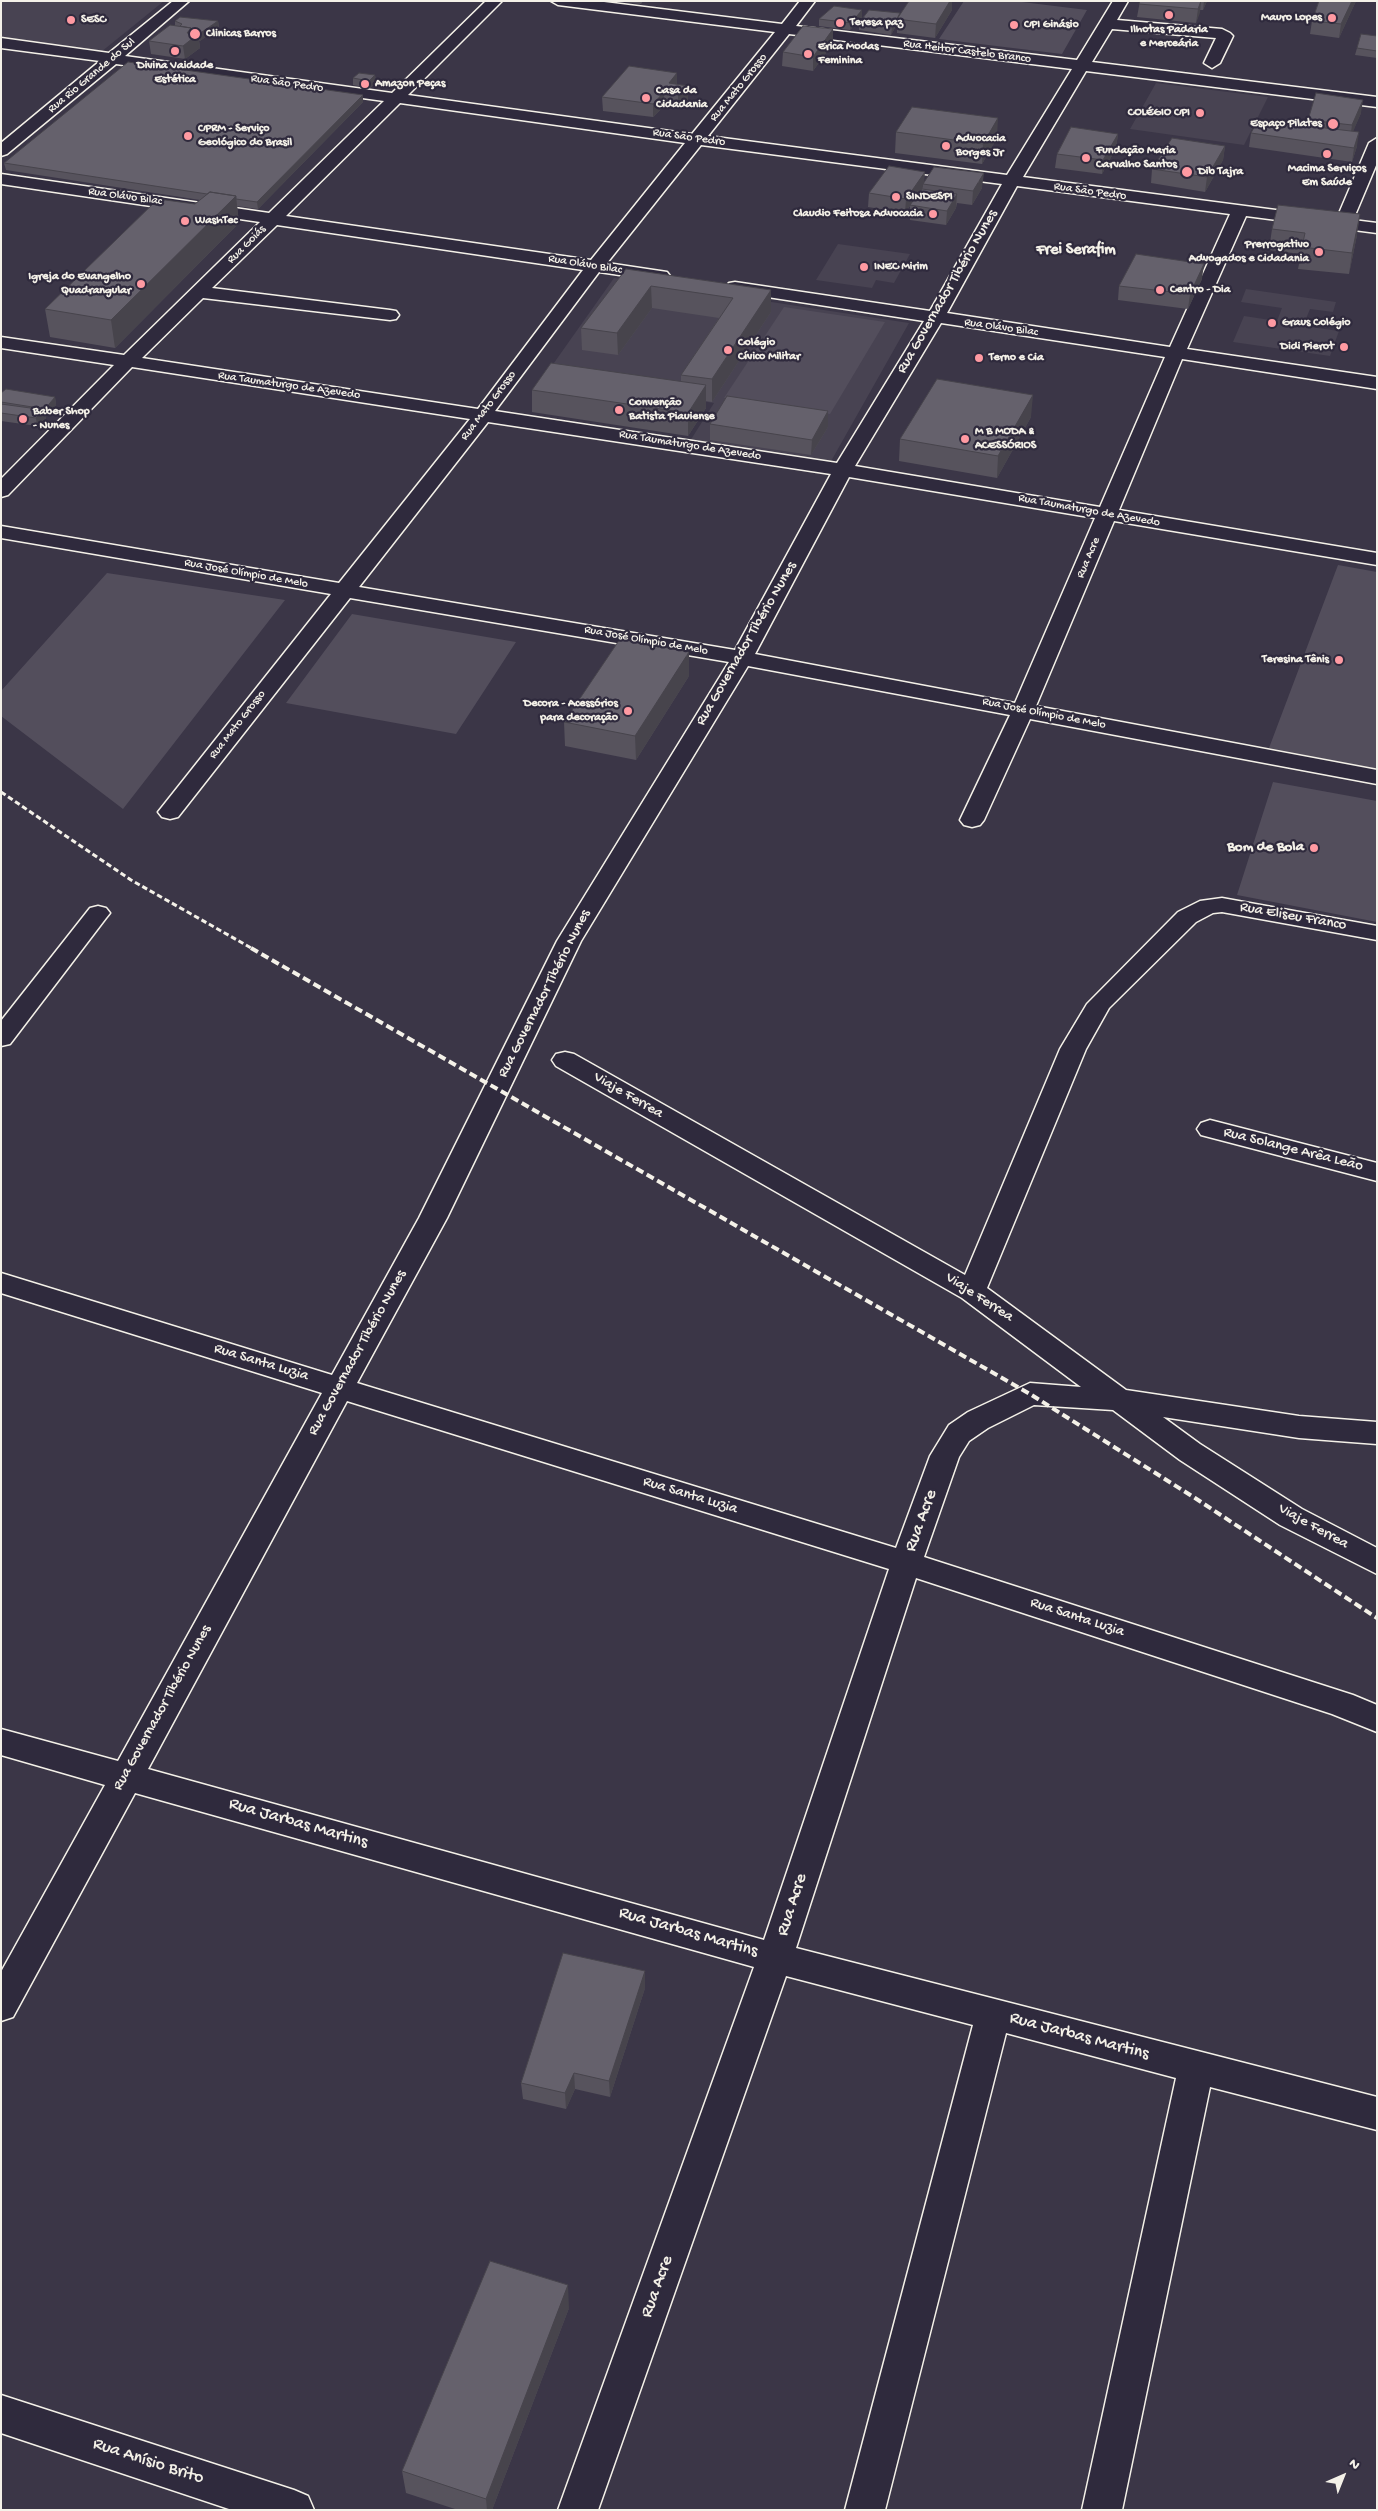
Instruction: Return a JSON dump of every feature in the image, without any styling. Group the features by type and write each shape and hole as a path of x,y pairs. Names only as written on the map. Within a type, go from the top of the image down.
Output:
{"street":[{"name":"Rua Rio Grande do Sul","path":"1,151 182,1"},
{"name":"Rua Goiás","path":"1,491 127,362 495,1"},
{"name":"Rua Heitor Castelo Branco","path":"558,1 1377,102"},
{"name":"Rua Mato Grosso","path":"170,812 483,415 564,305 597,267 808,1"},
{"name":"Rua Governador Tibério Nunes","path":"1,2006 338,1387 433,1218 569,941 742,658 843,470 935,318 1012,182 1121,1"},
{"path":"1108,24 1222,34 1225,36 1212,63"},
{"name":"Rua São Pedro","path":"1,44 1012,182 1377,228"},
{"path":"1343,223 1377,143"},
{"name":"Rua Olávo Bilac","path":"1,179 680,279"},
{"name":"Rua Acre","path":"972,820 1023,710 1176,353 1240,212"},
{"name":"Rua Olávo Bilac","path":"718,285 1377,383"},
{"path":"200,292 390,315"},
{"name":"Rua Taumaturgo de Azevedo","path":"1,342 843,470 1377,559"},
{"name":"Rua José Olímpio de Melo","path":"1,532 742,658 1377,777"},
{"name":"Rua Eliseu Franco","path":"972,1291 1073,1049 1099,1004 1187,917 1208,906 1238,907 1377,933"},
{"path":"1,1038 98,913"},
{"name":"Viaje Ferrea","path":"565,1060 972,1291 1123,1400 1190,1452 1291,1516 1377,1562"},
{"name":"Rua Solange Arêa Leão","path":"1210,1129 1377,1172"},
{"name":"Rua Santa Luzia","path":"1,1283 906,1563 1342,1704 1377,1718"},
{"name":"Rua Acre","path":"578,2510 775,1958 906,1563 945,1456 959,1433 978,1420 1030,1394 1123,1400"},
{"path":"1123,1400 1300,1427 1377,1433"},
{"name":"Rua Jarbas Martins","path":"1,1742 775,1958 1377,2114"},
{"path":"865,2510 993,2014"},
{"path":"1102,2510 1196,2067"},
{"name":"Rua Anísio Brito","path":"1,2414 294,2510"}],"shaded area":[{"name":"SESC","path":"1,1 164,1 101,52 1,39"},
{"name":"CPI Ginásio","path":"964,1 1014,1 1087,10 1062,54 939,39"},
{"name":"COLÉGIO CPI","path":"1156,83 1268,97 1244,145 1130,129"},
{"name":"INEC Mirim","path":"838,244 910,254 894,283 876,280 872,288 816,280"},
{"name":"Colégio Cívico Militar","path":"614,278 909,323 830,463 690,441 714,403 544,377"},
{"name":"Graus Colégio","path":"1246,289 1336,302 1333,312 1310,309 1303,326 1339,331 1330,356 1233,342 1244,316 1277,321 1282,308 1241,302"},
{"path":"784,307 885,322 830,414 724,398"},
{"name":"Teresina Tênis","path":"1338,565 1377,572 1377,769 1269,748"},
{"path":"107,573 285,600 123,809 1,716 1,691"},
{"path":"352,614 516,642 456,734 286,703"},
{"name":"Bom de Bola","path":"1273,782 1377,801 1377,922 1237,895"}],"building":[{"path":"909,1 950,1 936,24 897,19"},
{"path":"1140,1 1201,1 1198,9 1139,4"},
{"path":"1319,1 1352,1 1341,24 1312,21"},
{"path":"834,6 862,10 851,23 819,19"},
{"path":"869,10 900,13 892,28 859,23"},
{"path":"180,17 218,21 199,34 192,32 191,28 180,26 182,24 175,21"},
{"path":"170,25 191,28 187,33 198,34 183,46 149,41"},
{"path":"803,26 833,29 813,57 783,52"},
{"path":"1361,34 1377,36 1377,51 1357,48"},
{"name":"CPRM - Serviço Geológico do Brasil","path":"128,62 363,95 257,202 236,199 236,196 210,192 207,194 4,163"},
{"path":"629,66 677,73 669,83 688,86 678,95 664,92 653,104 602,97"},
{"path":"359,73 375,75 369,81 353,78"},
{"path":"1316,93 1363,100 1352,125 1308,120"},
{"path":"912,107 998,118 983,144 896,132"},
{"path":"1258,120 1359,132 1354,148 1251,133"},
{"path":"1071,127 1118,134 1103,160 1057,154"},
{"path":"1172,138 1225,146 1207,177 1152,169"},
{"path":"889,166 925,172 906,199 869,193"},
{"path":"934,167 984,173 973,191 923,184"},
{"path":"922,189 957,194 947,211 910,205"},
{"path":"210,192 236,196 111,320 45,309 158,199 195,204"},
{"path":"1278,205 1360,214 1352,253 1302,247 1305,233 1272,229"},
{"path":"1136,254 1204,264 1190,294 1119,286"},
{"path":"626,269 771,290 712,379 681,375 733,298 651,286 617,333 581,328"},
{"path":"551,363 706,385 688,413 532,390"},
{"path":"937,379 1033,395 998,456 900,439"},
{"path":"6,389 55,397 45,409 1,402 1,393"},
{"path":"727,396 828,411 812,440 710,424"},
{"path":"1,404 45,410 36,418 1,413"},
{"path":"620,639 689,652 635,736 564,722"},
{"path":"563,1953 645,1971 609,2081 574,2073 565,2093 521,2083"},
{"path":"490,2261 568,2285 486,2499 402,2471"}],"railway":[{"path":"1,792 131,880 253,949"},
{"path":"251,948 1030,1394 1195,1498 1377,1618"}],"place":[{"name":"Ilhotas Padaria e Merceária","path":"1169,15"},
{"name":"Mauro Lopes","path":"1332,18"},
{"name":"SESC","path":"71,20"},
{"name":"Teresa paz","path":"840,23"},
{"name":"CPI Ginásio","path":"1014,25"},
{"name":"Clinicas Barros","path":"195,34"},
{"name":"Divina Vaidade Estética","path":"175,51"},
{"name":"Erica Modas Feminina","path":"808,54"},
{"name":"Amazon Peças","path":"365,84"},
{"name":"Casa da Cidadania","path":"646,98"},
{"name":"COLÉGIO CPI","path":"1200,113"},
{"name":"Espaço Pilates","path":"1333,124"},
{"name":"CPRM - Serviço Geológico do Brasil","path":"188,136"},
{"name":"Advocacia Borges Jr","path":"946,146"},
{"name":"Macima Serviços Em Saúde","path":"1327,154"},
{"name":"Fundação Maria Carvalho Santos","path":"1086,158"},
{"name":"Dib Tajra","path":"1187,172"},
{"name":"SINDESPI","path":"896,197"},
{"name":"Claudio Feitosa Advocacia","path":"933,214"},
{"name":"WashTec","path":"185,221"},
{"name":"Prerrogativo Advogados e Cidadania","path":"1319,252"},
{"name":"INEC Mirim","path":"864,267"},
{"name":"Igreja do Evangelho Quadrangular","path":"141,284"},
{"name":"Centro - Dia","path":"1160,290"},
{"name":"Graus Colégio","path":"1272,323"},
{"name":"Didi Pierot","path":"1344,347"},
{"name":"Colégio Cívico Militar","path":"728,350"},
{"name":"Terno e Cia","path":"979,358"},
{"name":"Convenção Batista Piauiense","path":"619,410"},
{"name":"Baber Shop - Nunes","path":"23,419"},
{"name":"M B MODA & ACESSÓRIOS","path":"965,439"},
{"name":"Teresina Tênis","path":"1339,660"},
{"name":"Decora - Acessórios para decoração","path":"628,711"},
{"name":"Bom de Bola","path":"1314,848"}],"district":[{"name":"Frei Serafim","path":"1076,251"}]}
